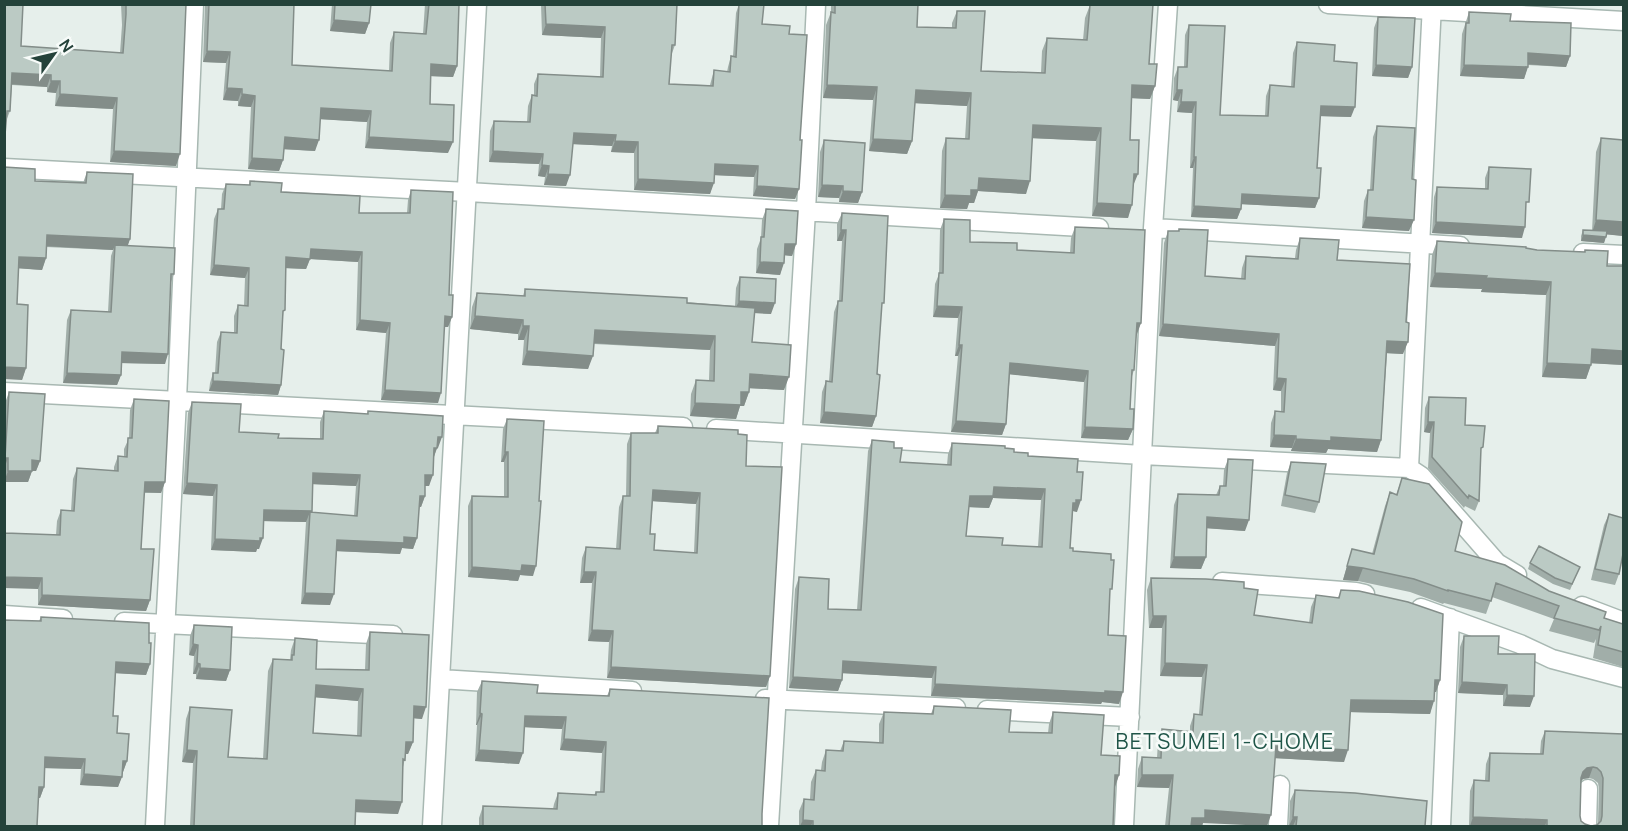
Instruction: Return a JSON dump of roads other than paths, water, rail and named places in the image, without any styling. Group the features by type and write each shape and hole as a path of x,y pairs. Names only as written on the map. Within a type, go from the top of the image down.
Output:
{"street":[{"path":"155,826 194,4"},
{"path":"432,826 440,679 437,637 455,415 477,4"},
{"path":"770,826 816,4"},
{"path":"1124,826 1142,454 1149,230 1168,4"},
{"path":"1328,4 1432,7 1623,21"},
{"path":"1409,468 1432,7"},
{"path":"4,168 1117,229"},
{"path":"1149,230 1480,247"},
{"path":"1564,252 1623,255"},
{"path":"4,392 1409,468 1421,476 1497,563 1531,584"},
{"path":"1136,579 1158,579"},
{"path":"1202,580 1356,592 1386,599"},
{"path":"1569,601 1623,622"},
{"path":"1407,603 1520,644 1552,659 1623,678"},
{"path":"4,615 85,620"},
{"path":"1441,826 1450,618"},
{"path":"108,621 408,636"},
{"path":"440,679 649,692"},
{"path":"753,698 1130,717"},
{"path":"1278,826 1280,784"},
{"path":"1587,826 1588,789"}],"district":[{"name":"BETSUMEI 1-CHOME","path":"1225,741"}]}
